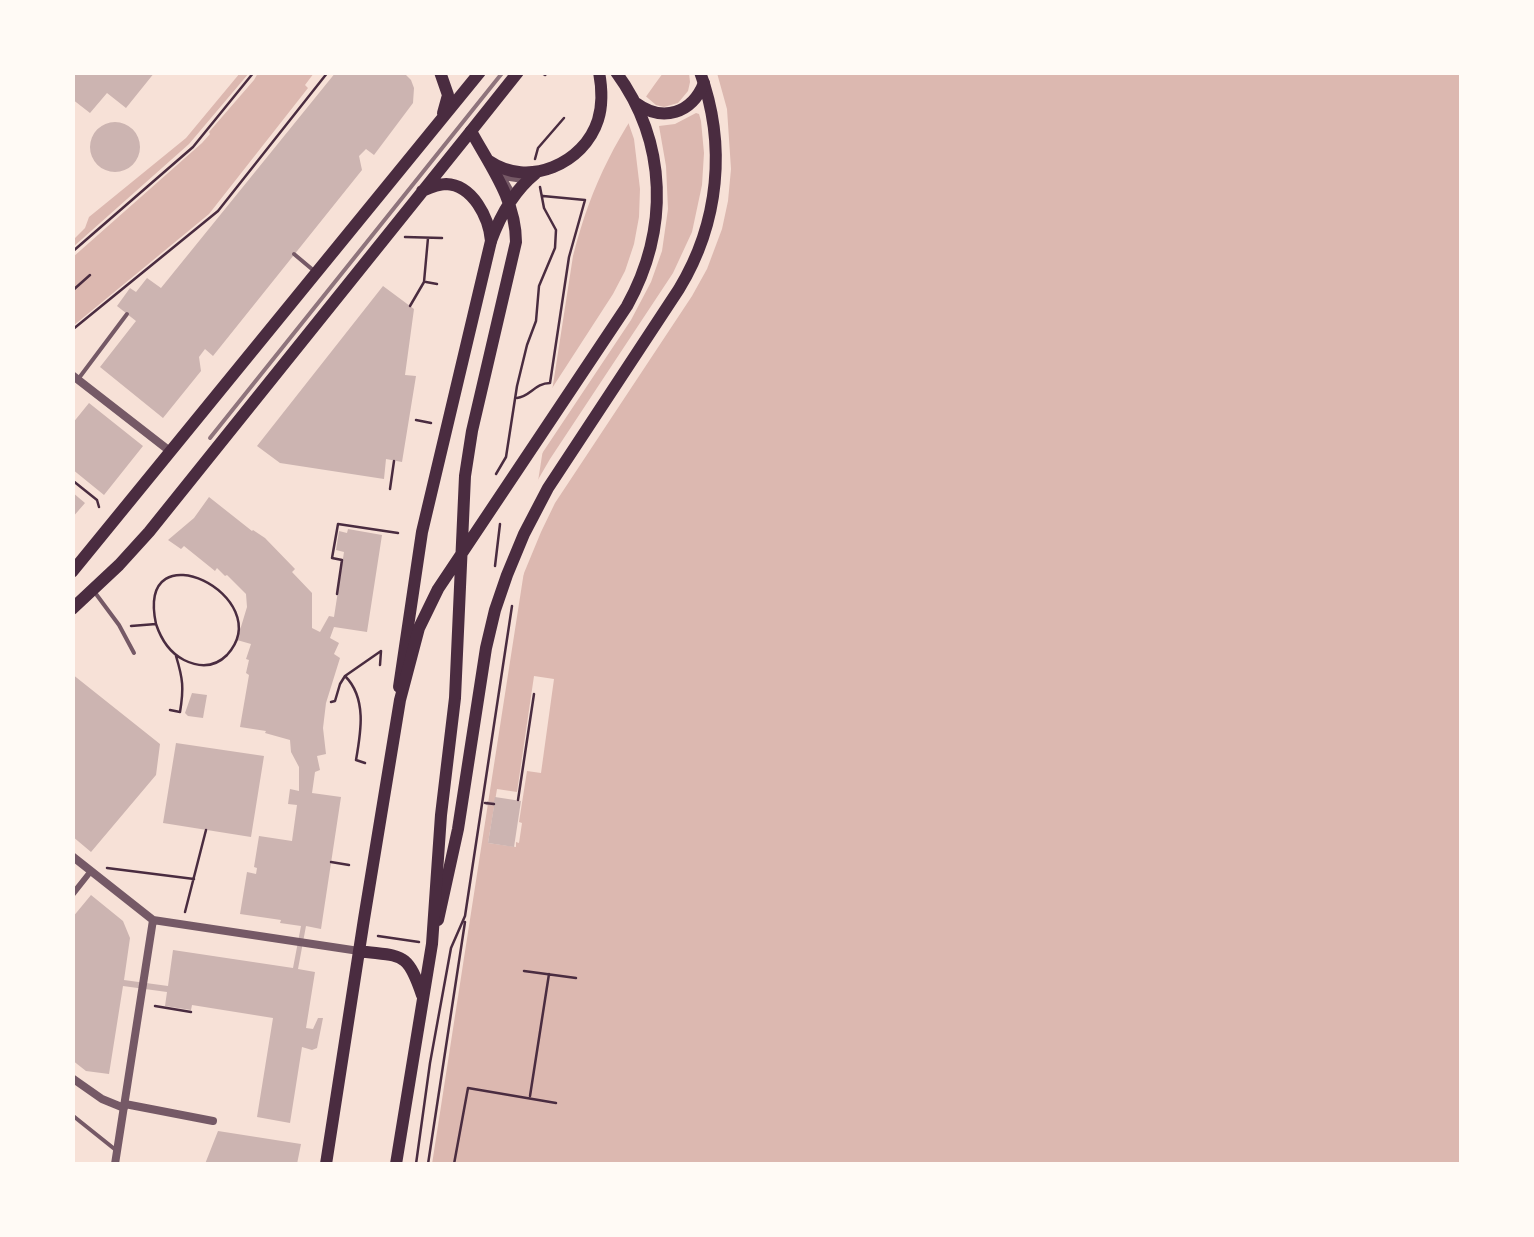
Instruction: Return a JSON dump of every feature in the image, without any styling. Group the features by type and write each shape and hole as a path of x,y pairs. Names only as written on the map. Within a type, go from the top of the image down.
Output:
{"main road":[{"path":"438,124 448,100 440,72"},
{"path":"72,572 480,72"},
{"path":"72,608 149,532 518,72"},
{"path":"488,160 510,171 537,171 568,159 593,131 600,109 598,72"},
{"path":"395,730 419,628 434,595 493,518 540,436 627,306 652,246 656,176 648,131 616,72"},
{"path":"634,101 654,113 676,112 691,104 702,89 702,78"},
{"path":"427,943 458,829 478,692 507,574 548,488 680,289 699,252 713,202 716,162 714,122 702,78"},
{"path":"396,1164 423,997 455,698 465,476 516,247 510,204 471,131"},
{"path":"326,1164 395,730 403,649 422,532 491,241 510,204 537,171"},
{"path":"420,192 444,184 466,192 483,214 491,241"},
{"path":"359,951 408,962 423,997"}],"street":[{"path":"75,377 171,452"},
{"path":"72,856 96,870 153,920 359,951"},
{"path":"72,895 96,870"},
{"path":"115,1164 153,920"},
{"path":"72,1078 102,1100 212,1121"}],"lane":[{"path":"294,254 316,273"},
{"path":"75,377 127,314"},
{"path":"93,591 134,653"},
{"path":"72,1115 117,1151"}],"path":[{"path":"72,252 192,147 254,72"},
{"path":"72,330 218,211 328,72"},
{"path":"540,72 548,72"},
{"path":"495,473 506,457 526,345 536,320 538,286 556,243 556,230 544,208 537,171 538,148 564,118"},
{"path":"515,398 550,383 569,257 585,200 542,196"},
{"path":"405,237 442,238"},
{"path":"410,306 424,282 428,238"},
{"path":"72,291 90,275"},
{"path":"424,282 437,284"},
{"path":"416,420 431,423"},
{"path":"390,489 394,461"},
{"path":"72,480 97,500 99,507"},
{"path":"492,578 496,564 493,518"},
{"path":"337,594 342,560 332,558 338,524 398,533"},
{"path":"170,710 180,712 184,686 175,655 156,624 156,594 168,578 190,574 208,582 231,606 238,632 230,652 209,666 175,655"},
{"path":"428,1164 512,600"},
{"path":"131,626 156,624"},
{"path":"331,702 335,701 345,676 382,651 380,665"},
{"path":"345,676 354,686 359,702 361,732 356,760 364,763"},
{"path":"518,800 534,694"},
{"path":"483,802 494,804"},
{"path":"185,914 206,830"},
{"path":"331,862 348,864"},
{"path":"96,870 194,879"},
{"path":"416,1164 451,948 465,916"},
{"path":"369,935 427,943"},
{"path":"451,948 462,950"},
{"path":"524,970 576,978"},
{"path":"529,1099 549,974"},
{"path":"154,1006 192,1012"},
{"path":"454,1164 468,1088 556,1103"}],"shaded area":[{"path":"240,73 314,73 305,85 308,88 209,214 73,326 73,240 89,217 186,138"},
{"path":"663,73 1461,73 1461,1164 432,1164 573,256 608,160"}],"pier":[{"path":"249,73 258,73 202,143 73,257 73,247 189,144"},
{"path":"689,73 717,73 727,109 731,169 722,229 692,296 555,503 517,590 532,490 673,273 692,232 704,153 701,121 696,113 675,124 659,126 668,209 662,251 651,282 631,320 537,461 547,396 613,294 634,244 640,189 634,139 626,116 642,93 656,105 678,103 688,91"},
{"path":"534,676 554,679 541,773 527,771 516,847 488,843 497,789 517,792"}],"building":[{"path":"72,72 155,72 126,108 107,93 90,113 72,99"},
{"path":"336,72 403,72 414,88 413,103 374,155 366,149 359,156 362,170 213,356 205,349 199,357 201,371 163,418 100,367 136,321 117,306 130,288 136,292 147,278 161,288"},
{"path":"115,122 132,130 140,147 132,164 115,172 98,164 90,147 98,130"},
{"path":"383,286 414,309 405,375 416,376 402,462 386,459 384,479 280,463 257,446"},
{"path":"89,403 143,446 104,495 72,469 72,424"},
{"path":"72,492 85,503 72,518"},
{"path":"209,497 265,538 295,569 292,572 312,593 312,628 320,632 329,616 334,617 344,552 336,550 339,531 382,535 367,632 334,627 330,638 339,643 334,654 340,658 326,703 326,754 317,756 320,770 315,772 312,793 341,797 321,929 306,926 298,969 315,972 306,1028 313,1029 318,1018 323,1018 317,1048 302,1047 290,1123 257,1117 273,1018 192,1005 191,1010 165,1006 167,992 123,986 109,1074 86,1071 72,1060 72,918 91,895 123,921 130,938 124,980 168,986 173,950 293,968 301,926 240,914 247,872 256,874 259,836 292,841 297,805 288,804 290,789 299,791 299,767 290,740 240,727 251,644 237,640 247,607 246,594 217,568 215,571 184,546 181,549 168,540 194,518"},
{"path":"72,674 160,744 156,775 91,852 72,836"},
{"path":"192,693 207,695 203,718 185,713"},
{"path":"176,743 264,756 251,837 163,823"},
{"path":"495,797 521,801 514,847 488,843 494,806 486,805 487,801 494,802"},
{"path":"218,1131 301,1144 297,1164 205,1164"}],"railway":[{"path":"210,438 503,72"}]}
